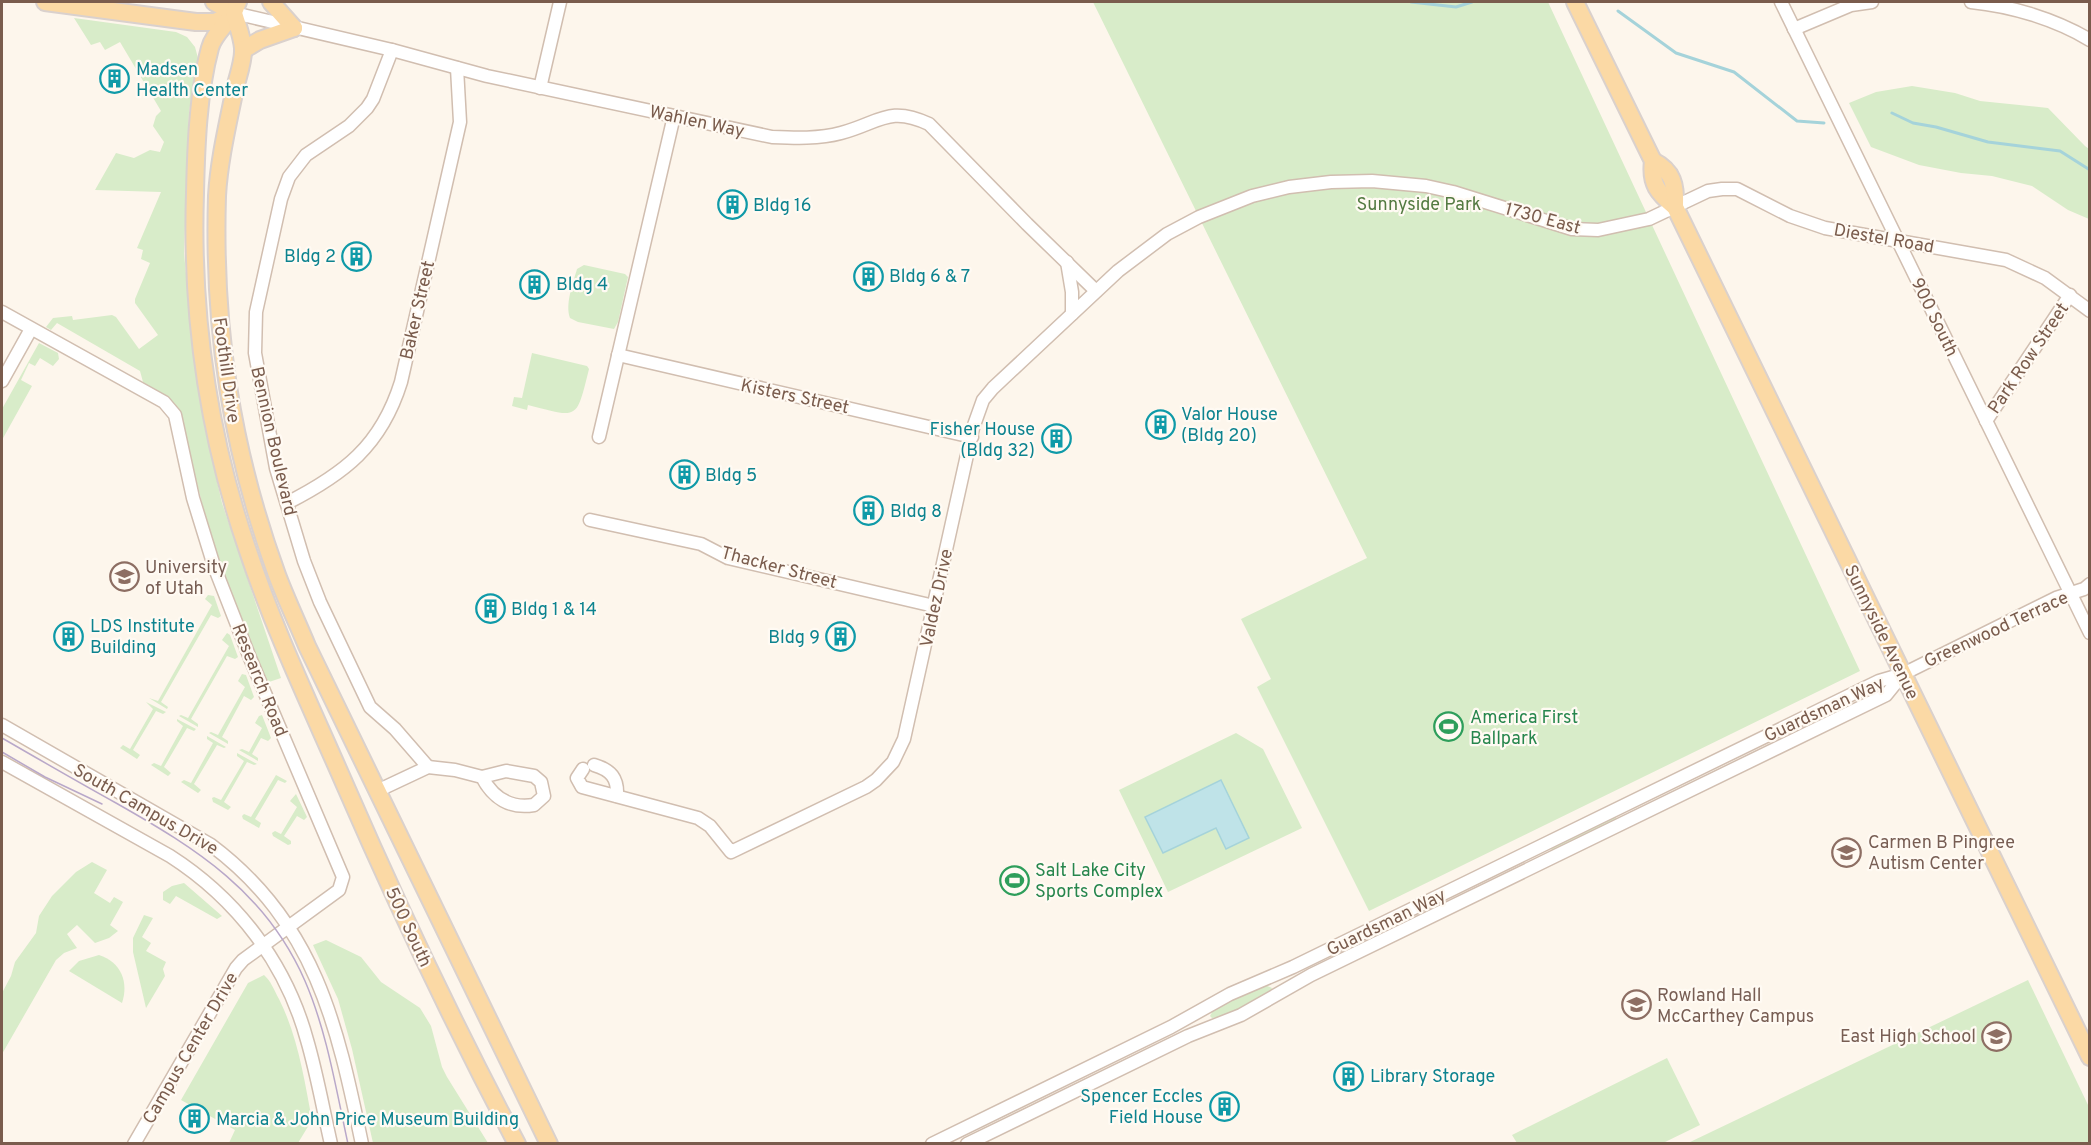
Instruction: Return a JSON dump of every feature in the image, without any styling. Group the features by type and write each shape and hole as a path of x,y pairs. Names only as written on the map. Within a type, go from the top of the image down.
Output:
{"main road":[{"path":"45,2 195,22 215,22 236,7"},
{"path":"214,2 236,7"},
{"path":"243,50 260,40 294,28 271,2"},
{"name":"Sunnyside Avenue","path":"1575,2 1653,161 1651,176 1661,195 1675,207 2090,1057"},
{"name":"Foothill Drive","path":"236,7 243,50 218,188 217,290 223,358 240,450 258,519 278,576 338,711"},
{"name":"Foothill Drive","path":"236,7 210,44 202,96 194,209 200,336 214,429 235,510 263,592 310,707"},
{"name":"500 South","path":"310,707 437,986 517,1143"},
{"name":"500 South","path":"338,711 549,1143"},
{"path":"347,790 377,791"}],"street":[{"path":"540,88 560,2"},
{"name":"900 South","path":"1781,2 2090,633"},
{"path":"1794,29 1851,5 1872,2"},
{"path":"1971,2 1987,2 2027,13 2090,40"},
{"name":"Wahlen Way","path":"236,7 294,28 392,50 457,68 772,137 797,138 840,134 893,115 913,116 929,124 1096,291"},
{"name":"Bennion Boulevard","path":"392,50 373,99 367,108 350,126 306,155 289,177 281,199 256,312 254,335 264,411 304,561 320,602 370,707 395,729 428,767"},
{"name":"Baker Street","path":"287,503 331,478 361,454 383,426 394,404 401,382 460,122 457,68"},
{"path":"599,438 674,116"},
{"name":"1730 East","path":"1199,217 1270,191 1308,183 1352,181 1393,182 1436,188 1555,224 1585,230 1609,229 1644,221 1675,207"},
{"name":"Diestel Road","path":"1675,207 1708,191 1737,189 1802,221 1836,231 2006,260 2032,271 2070,295 2090,311"},
{"name":"Valdez Drive","path":"617,796 613,775 608,770 588,767 578,778 582,787 698,818 711,826 731,852 866,787 876,780 893,762 904,739 972,437 980,407 987,393 1096,291 1143,251 1199,217"},
{"path":"1067,262 1072,292 1072,314"},
{"name":"Park Row Street","path":"1986,421 2070,295"},
{"name":"Research Road","path":"2,312 164,402 174,415 193,498 214,566 250,658 343,877 339,890 278,934"},
{"path":"2,381 31,329"},
{"name":"Kisters Street","path":"618,355 972,437"},
{"name":"Thacker Street","path":"590,520 702,544 728,558 934,606"},
{"name":"Greenwood Terrace","path":"1903,674 2070,593 2084,589 2090,584"},
{"name":"Guardsman Way","path":"932,1143 1171,1027 1230,994 1293,967 1879,681 1903,674"},
{"name":"Guardsman Way","path":"968,1143 1188,1036 1241,1015 1311,975 1886,695 1903,674"},
{"name":"South Campus Drive","path":"2,725 211,845 254,881 279,910 313,970 327,1005 343,1060 362,1143"},
{"name":"South Campus Drive","path":"2,762 170,856 193,871 242,915 264,945 287,987 304,1030 332,1143"},
{"path":"377,791 428,767 482,777 506,771 534,776 543,787 544,796 534,805 514,804 492,794 482,777"},
{"name":"Campus Center Drive","path":"134,1143 236,968 243,960 278,934"}],"green space":[{"name":"Sunnyside Park","path":"1093,2 1548,2 1860,671 1369,911 1257,687 1271,679 1241,619 1367,558"},
{"path":"74,18 176,32 187,37 195,47 198,58 189,112 184,253 194,357 205,429 222,503 281,678 266,683 226,581 175,404 143,382 140,371 57,323 51,330 46,327 53,318 72,316 73,320 112,315 116,317 139,349 158,335 135,303 135,299 150,263 141,259 143,250 137,248 161,192 95,190 116,153 134,158 150,150 160,152 164,142 153,126 156,116 161,111 120,42 105,50 100,42 91,45"},
{"path":"1912,86 1955,93 1980,101 2048,108 2089,149 2089,219 2068,210 2032,186 1992,176 1919,165 1871,147 1849,103 1876,92"},
{"path":"584,265 625,274 628,277 618,322 614,329 578,322 570,318 568,306 572,287 577,269"},
{"path":"39,343 58,353 59,359 53,366 40,358 35,366 29,363 21,380 32,386 2,440 2,409"},
{"path":"532,353 587,366 589,369 581,398 573,411 557,412 528,405 527,410 512,406 514,397 522,398"},
{"path":"208,595 214,596 221,616 218,618 211,615 161,702 168,707 167,709 149,698 158,701 212,605 205,599"},
{"path":"227,633 230,635 238,657 235,659 227,656 191,719 198,724 198,727 179,716 188,718 229,646 222,640"},
{"path":"242,674 246,675 254,697 251,700 244,696 222,737 228,741 228,744 209,733 218,735 245,687 238,681"},
{"path":"146,702 166,712 163,714 156,711 133,750 140,755 137,759 120,748 123,745 130,749 153,709"},
{"path":"262,715 271,738 268,741 261,738 252,754 258,758 258,761 239,750 249,752 262,728 255,723"},
{"path":"177,719 196,729 194,731 187,728 164,767 171,773 168,776 151,765 154,763 161,766 183,726"},
{"path":"1236,733 1263,749 1302,828 1168,892 1119,790"},
{"path":"207,736 226,747 217,745 194,784 201,790 198,793 181,782 184,780 191,783 213,743 207,739"},
{"path":"237,753 257,764 247,762 224,802 231,807 228,810 213,802 212,798 221,800 244,761 237,756"},
{"path":"276,775 287,781 285,783 278,780 255,819 261,823 259,828 243,819 242,816 244,814 251,817"},
{"path":"296,794 307,817 304,820 297,816 284,836 291,841 288,845 272,833 275,831 281,834 297,807 290,801"},
{"path":"1613,816 1617,821 1553,853 1550,846"},
{"path":"92,862 107,870 94,893 110,903 114,897 123,902 110,925 118,931 109,938 95,943 77,925 67,934 77,948 64,953 56,960 2,1054 2,993 15,962 36,933 39,916 52,896 76,872"},
{"path":"184,883 222,916 217,919 176,896 170,904 163,900 163,892 172,886"},
{"path":"144,915 153,918 142,937 151,943 146,951 166,962 163,969 165,976 146,1008 133,952 133,938"},
{"path":"326,940 361,957 381,982 420,1008 431,1026 447,1077 488,1143 373,1143 338,999 313,945"},
{"path":"99,955 113,962 124,980 122,1003 69,971 79,961"},
{"path":"264,975 271,983 291,1028 300,1058 312,1120 298,1143 229,1143 235,1130 181,1100 248,983"},
{"name":"East High School","path":"2028,980 2089,1107 2089,1143 1688,1143"},
{"path":"1265,985 1272,988 1268,994 1254,1004 1227,1015 1212,1018 1210,1016 1215,1007"},
{"path":"1667,1058 1700,1125 1663,1143 1517,1143 1512,1135"}],"water":[{"path":"1221,780 1249,838 1226,849 1216,828 1163,853 1145,817"}],"waterway":[{"path":"1411,2 1456,7 1472,2"},
{"path":"1618,11 1676,53 1734,72 1797,121 1824,123"},
{"path":"1892,113 1913,123 1988,142 2060,151 2090,170"}],"tram line":[{"path":"2,738 146,820 201,856 226,876 270,922 289,950 313,1000 330,1061 348,1144"},
{"path":"2,752 45,777 102,804"}],"place":[{"name":"Madsen Health Center","path":"115,79"},
{"name":"Bldg 16","path":"732,205"},
{"name":"Bldg 2","path":"357,256"},
{"name":"Bldg 6 & 7","path":"868,276"},
{"name":"Bldg 4","path":"535,284"},
{"name":"Valor House (Bldg 20)","path":"1160,424"},
{"name":"Fisher House (Bldg 32)","path":"1056,439"},
{"name":"Bldg 5","path":"684,475"},
{"name":"Bldg 8","path":"869,511"},
{"name":"University of Utah","path":"124,577"},
{"name":"Bldg 1 & 14","path":"490,609"},
{"name":"LDS Institute Building","path":"69,636"},
{"name":"Bldg 9","path":"841,637"},
{"name":"America First Ballpark","path":"1449,727"},
{"name":"Carmen B Pingree Autism Center","path":"1847,852"},
{"name":"Salt Lake City Sports Complex","path":"1014,880"},
{"name":"Rowland Hall McCarthey Campus","path":"1636,1005"},
{"name":"East High School","path":"1997,1036"},
{"name":"Library Storage","path":"1349,1076"},
{"name":"Spencer Eccles Field House","path":"1224,1106"},
{"name":"Marcia & John Price Museum Building","path":"195,1119"}]}
